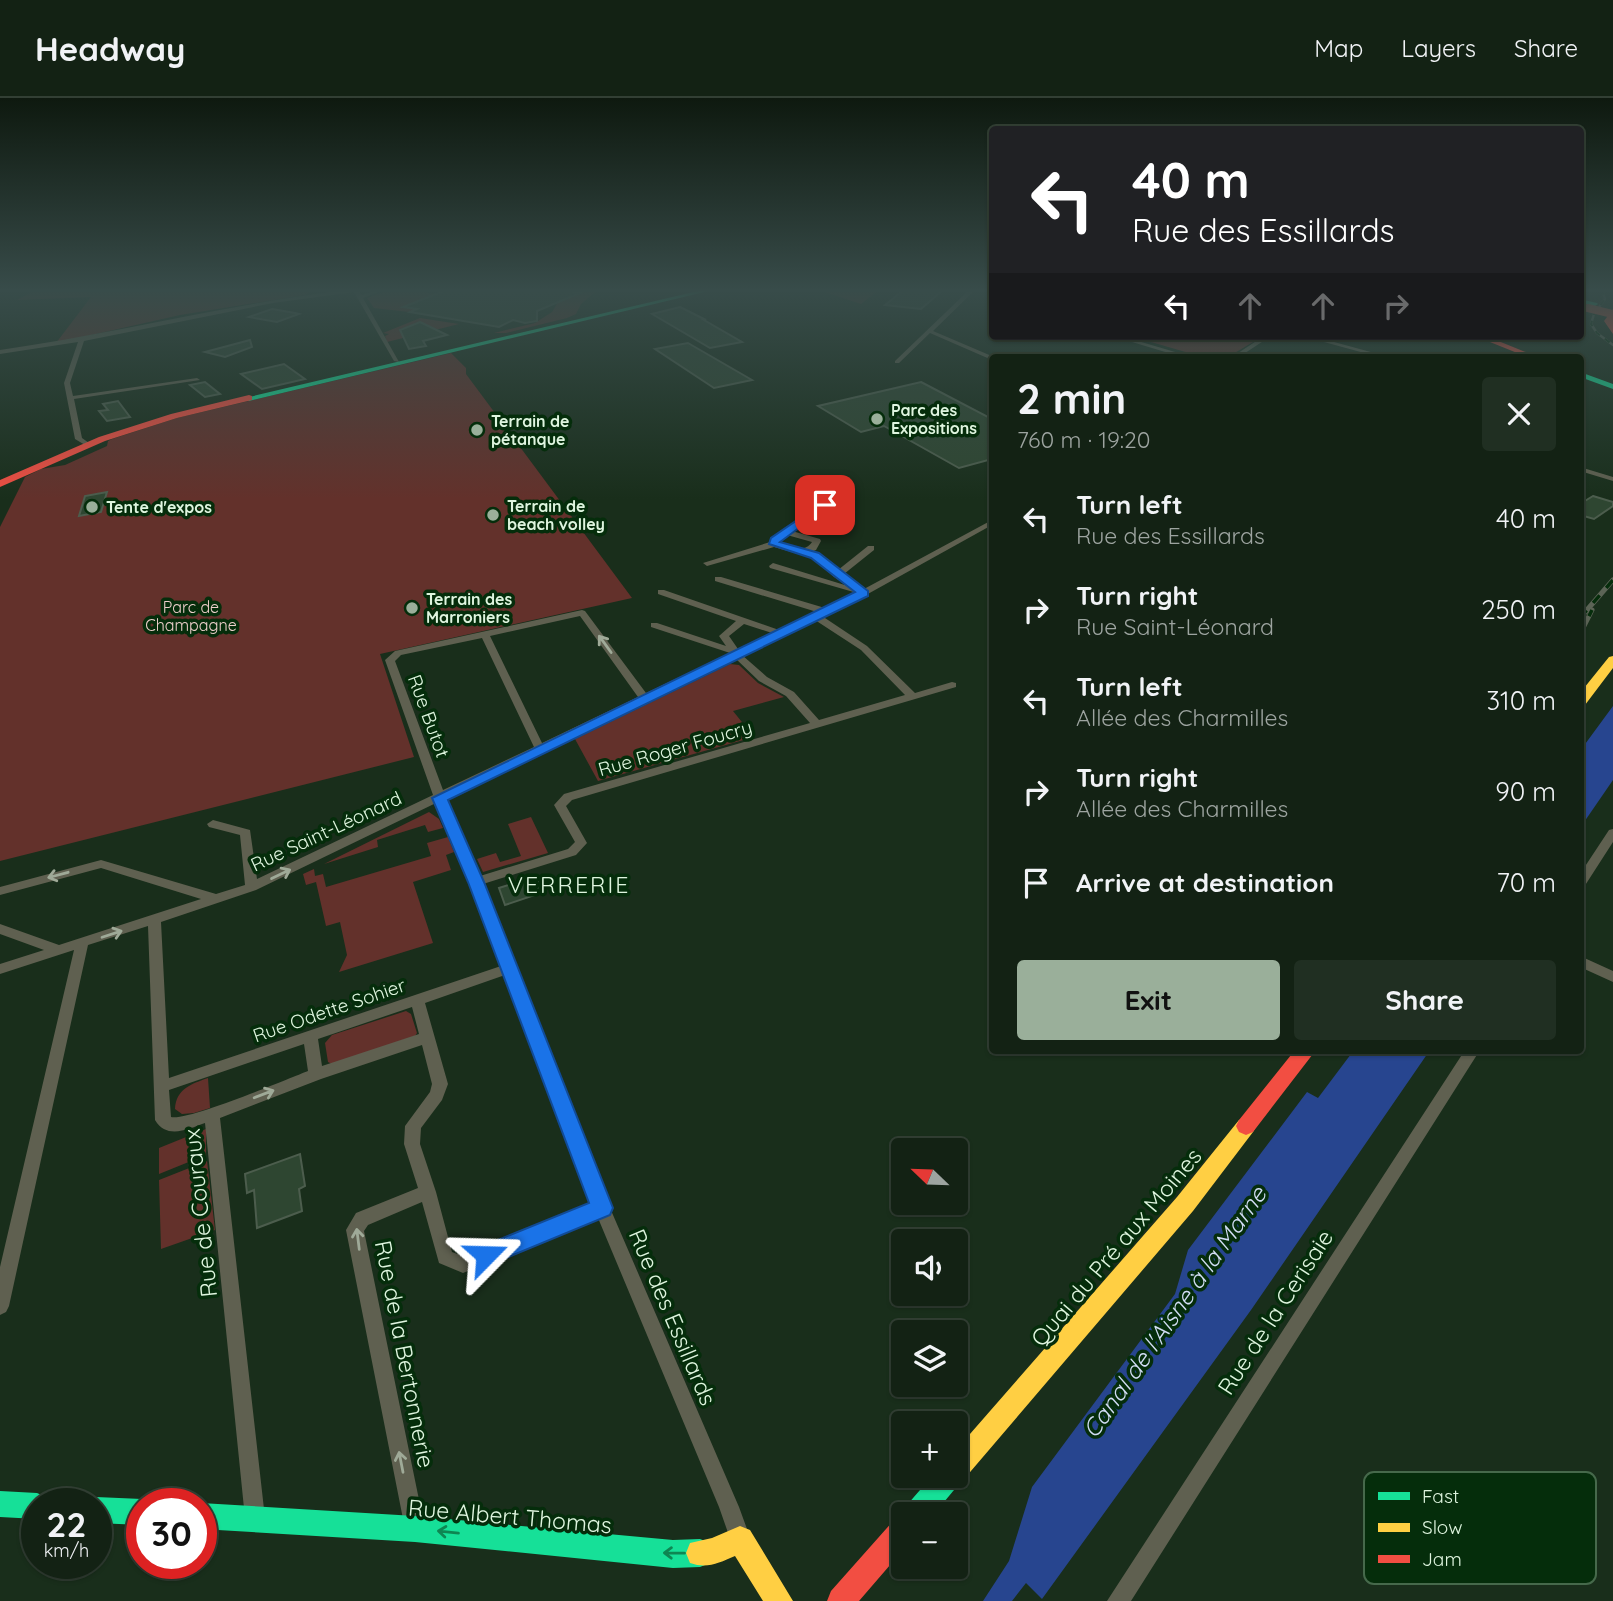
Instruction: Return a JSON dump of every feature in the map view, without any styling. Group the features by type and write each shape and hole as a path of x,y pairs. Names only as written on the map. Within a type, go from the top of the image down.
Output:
{"main road":[{"path":"0,483 91,440 166,415 405,359"},
{"path":"0,483 125,431 187,413 416,359"},
{"path":"1584,376 1613,387"},
{"path":"1584,697 1613,660"},
{"name":"Quai du Pré aux Moines","path":"968,1455 1185,1204 1303,1054"},
{"path":"926,1502 939,1488"},
{"path":"0,1504 21,1505"},
{"name":"Rue Albert Thomas","path":"217,1517 415,1529 673,1554 712,1552 740,1540"},
{"path":"740,1540 779,1601"},
{"path":"841,1601 891,1543"}],"street":[{"path":"75,359 67,383 79,439 91,440"},
{"path":"897,362 900,359"},
{"path":"70,398 197,380"},
{"path":"155,386 156,397"},
{"path":"1584,470 1613,479"},
{"path":"774,544 825,505"},
{"name":"Rue Saint-Léonard","path":"0,969 252,887 863,593 989,524"},
{"path":"786,533 817,541 813,548 803,552"},
{"path":"707,563 774,544 815,556 863,593"},
{"path":"837,575 871,548"},
{"path":"773,566 863,593"},
{"path":"718,579 821,613 864,648 912,696"},
{"path":"661,592 780,633"},
{"path":"540,750 485,635 582,613 645,699"},
{"path":"743,620 724,636 734,653 763,679 790,694 816,724"},
{"path":"654,625 734,653"},
{"name":"Rue Butot","path":"440,798 390,660 398,653 485,635"},
{"name":"Rue Roger Foucry","path":"476,882 572,852 580,843 561,805 568,797 952,685"},
{"name":"Rue des Essillards","path":"440,798 476,882 602,1208 729,1507 740,1540"},
{"path":"214,824 246,833 252,887"},
{"path":"1584,878 1613,833"},
{"path":"0,891 101,864 218,900"},
{"name":"Rue de Couraux","path":"154,920 163,1119 169,1125 179,1125 212,1114 255,1518"},
{"path":"0,929 59,950"},
{"path":"0,1306 82,943"},
{"path":"1584,963 1613,977"},
{"name":"Rue Odette Sohier","path":"163,1086 508,969"},
{"path":"417,1000 440,1084 437,1094 413,1126 412,1144 428,1192 444,1257 463,1265 602,1208"},
{"path":"310,1037 316,1074"},
{"path":"212,1114 316,1074 427,1037"},
{"name":"Rue de la Cerisaie","path":"1118,1601 1471,1054"},
{"name":"Rue de la Bertonnerie","path":"415,1529 355,1230 362,1219 428,1192"}],"green space":[{"name":"Parc de Champagne","path":"425,359 457,359 632,598 380,654 414,757 0,861 0,527 25,477 41,469 65,465 107,446 112,439 177,418"},
{"path":"730,664 739,665 758,683 784,697 733,711 754,737 598,781 575,739"},
{"path":"429,812 439,819 443,828 428,832 425,825 377,840 378,847 324,864"},
{"path":"531,817 548,853 483,872 477,859 496,853 500,862 521,856 508,824"},
{"path":"448,837 454,852 446,855 451,870 413,882 433,943 339,972 347,955 340,922 326,926 316,882 306,885 303,874 314,869 315,876 323,874 326,887 431,856 427,843"},
{"path":"406,1011 411,1014 417,1033 415,1036 332,1064 328,1062 325,1043 332,1035"},
{"path":"208,1078 210,1108 182,1114 175,1109 181,1092"},
{"path":"206,1129 206,1155 159,1174 159,1148"},
{"path":"207,1161 215,1230 161,1249 159,1180"}],"water":[{"path":"1613,706 1613,780 1584,822 1584,746"},
{"name":"Canal de l'Aisne à la Marne","path":"1351,1054 1427,1054 1251,1310 1042,1599 1026,1583 1012,1601 983,1601 1009,1561 1032,1487 1175,1294 1188,1250 1307,1092 1318,1098"}],"building":[{"path":"670,359 716,359 752,380 714,388"},
{"path":"284,364 305,379 262,389 241,374"},
{"path":"205,382 220,394 205,397 190,385"},
{"path":"921,382 989,417 989,460 959,468 884,426 861,432 818,406"},
{"path":"118,401 130,417 107,421 99,411 108,410 103,404"},
{"name":"Tente d'expos","path":"107,492 101,512 79,516 85,496"},
{"path":"1593,496 1613,502 1613,506 1594,519 1584,516 1584,502"},
{"path":"537,876 544,892 505,905 499,888"},
{"path":"300,1154 305,1186 299,1189 302,1211 257,1228 254,1190 247,1193 245,1174"}],"railway":[{"path":"1584,613 1613,580"},
{"path":"1584,626 1592,610"}],"traffic: fast":[{"path":"249,398 415,359"},
{"path":"1584,376 1613,387"},
{"path":"926,1502 939,1488"},
{"path":"0,1504 21,1505"},
{"path":"112,1511 126,1511"},
{"path":"217,1517 415,1529 673,1554 700,1553"}],"traffic: slow":[{"path":"1584,697 1613,660"},
{"path":"968,1455 1185,1204 1246,1126"},
{"path":"700,1553 712,1552 740,1540 779,1601"}],"traffic: jam":[{"path":"0,484 102,439 174,416 249,398"},
{"path":"1246,1126 1303,1054"},
{"path":"841,1601 891,1543"}],"place":[{"name":"Parc des Expositions","path":"877,419"},
{"name":"Terrain de pétanque","path":"477,430"},
{"name":"Tente d'expos","path":"92,507"},
{"name":"Terrain de beach volley","path":"493,515"},
{"name":"Terrain des Marroniers","path":"412,608"}],"district":[{"name":"VERRERIE","path":"569,884"}],"route":[{"path":"486,1255 602,1208 476,882 440,798 863,593 815,556 774,544 825,505"}]}
